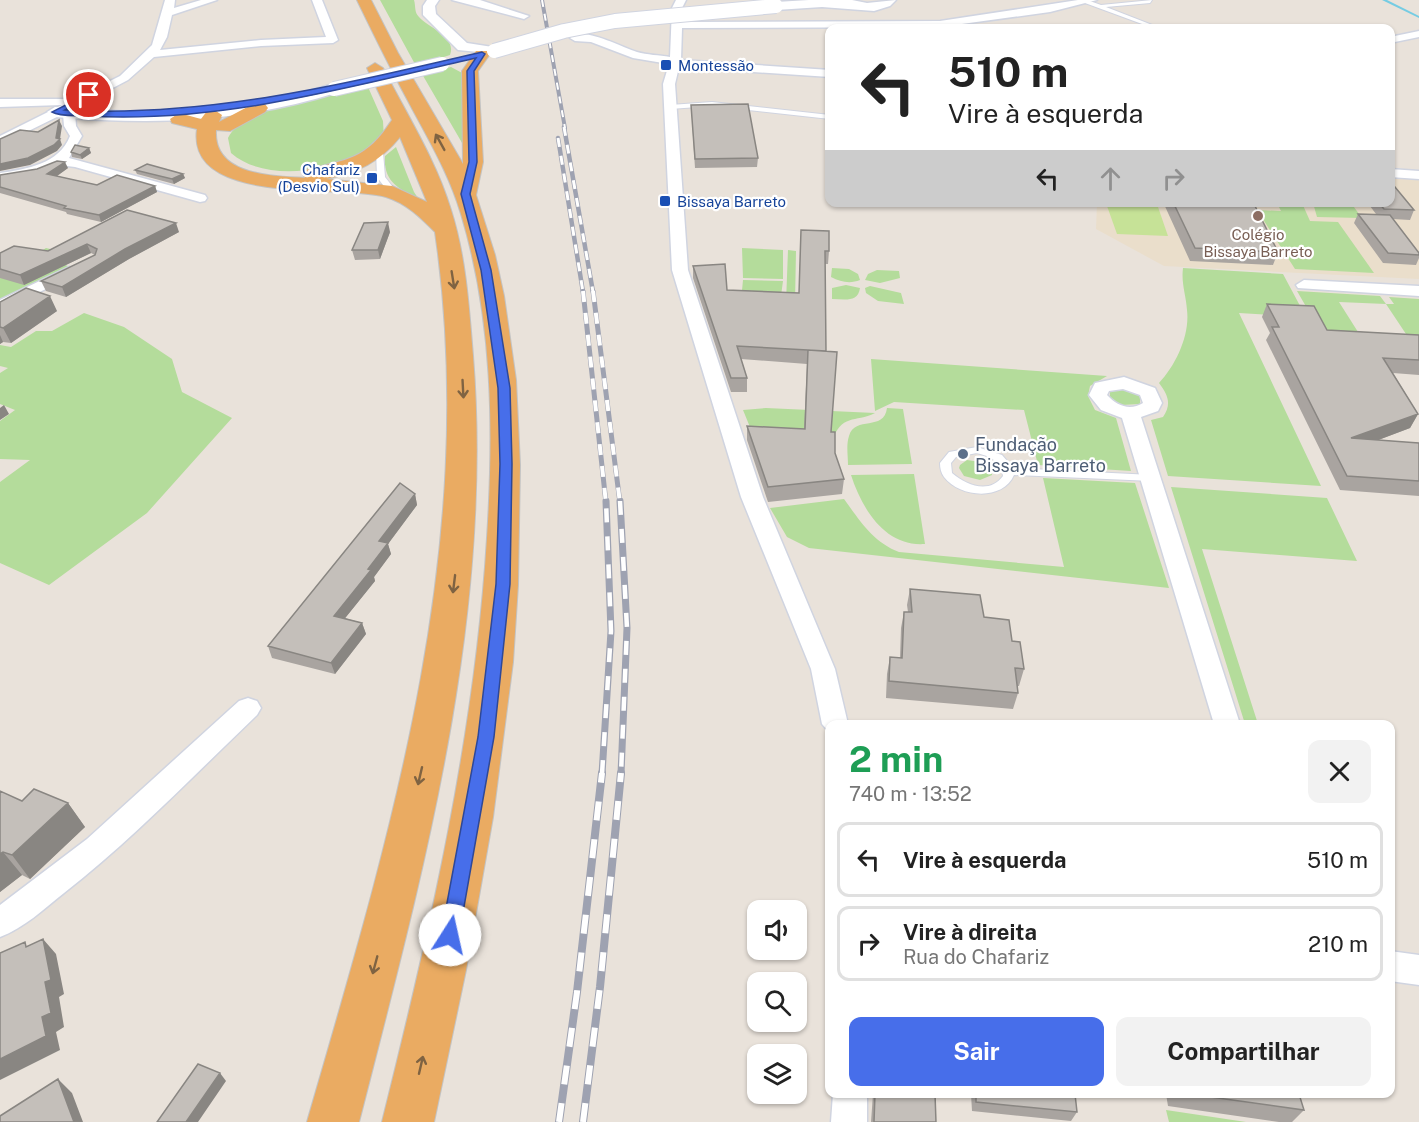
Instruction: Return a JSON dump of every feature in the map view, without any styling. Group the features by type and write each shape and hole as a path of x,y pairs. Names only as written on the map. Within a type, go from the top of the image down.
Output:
{"highway":[{"path":"364,0 390,53 458,174 466,194 486,270 504,388 506,464 503,584 486,737 442,979 408,1122"},
{"path":"333,1122 382,939 428,743 454,585 463,471 464,394 453,279 444,229 436,197 368,55"},
{"path":"466,55 470,71 473,162 466,194"},
{"path":"179,119 214,119 259,108"},
{"path":"214,119 222,149 236,163 258,171 294,175 319,173 352,166 379,152 401,121"},
{"path":"214,119 207,153 219,167 247,178 345,184 392,191 424,208 444,229"}],"street":[{"path":"0,141 124,78 154,54 162,39 170,0"},
{"path":"168,13 212,0"},
{"path":"154,54 261,43 333,40 317,0"},
{"path":"433,0 429,6 430,15 466,55"},
{"path":"457,0 480,3 524,16"},
{"path":"681,0 677,8 675,62 669,84 680,270 752,497 823,669 835,720"},
{"path":"678,25 852,10 877,6 890,0"},
{"path":"259,108 564,31 615,21 826,1 852,10 940,24 1093,3"},
{"path":"1395,39 1419,34"},
{"path":"575,38 593,39 637,56 675,62 825,74"},
{"path":"114,115 214,119 334,89"},
{"path":"0,103 67,108 114,115 179,119"},
{"path":"0,177 43,167 56,161 72,148 76,136 70,126 67,108"},
{"path":"56,161 77,163 140,183 200,198"},
{"path":"1395,173 1419,175"},
{"path":"0,306 82,266"},
{"path":"1304,285 1419,291"},
{"path":"1130,413 1226,720"},
{"path":"0,923 40,896 93,851 248,708"},
{"path":"1395,967 1419,970"},
{"path":"849,1122 850,1098"}],"lane":[{"path":"1093,3 1150,1"},
{"path":"1093,3 1147,24"},
{"path":"670,107 712,104 825,116"},
{"path":"379,152 381,177 392,191"},
{"path":"977,450 1002,460 1009,471 1007,481 1002,486 976,489 958,484 947,474 945,468 948,458 953,454 977,450"},
{"path":"1009,471 1152,478"}],"shaded area":[{"name":"Colégio Bissaya Barreto","path":"1395,175 1419,178 1419,279 1164,266 1096,229 1097,207 1395,207"}],"green space":[{"path":"380,0 414,0 417,15 446,38 451,48 450,55 416,66"},
{"path":"451,67 464,74 465,148 422,74"},
{"path":"368,87 383,121 384,140 356,158 322,168 290,171 258,167 244,162 231,153 228,138 237,127 251,118 291,103"},
{"path":"396,147 418,198 393,183 386,172 385,156"},
{"path":"1107,207 1158,207 1168,236 1117,234"},
{"path":"1279,207 1304,207 1310,221 1338,222 1374,273 1295,269 1257,210 1281,211"},
{"path":"1314,207 1354,207 1362,218 1317,217"},
{"path":"46,248 75,255 61,263 70,267 0,300 0,278"},
{"path":"742,248 783,250 783,279 743,278"},
{"path":"788,250 796,251 795,303 786,303"},
{"path":"832,268 849,269 858,274 860,280 849,282 835,279 831,277"},
{"path":"1183,268 1283,274 1306,317 1239,313 1321,486 1168,476 1151,420 1163,417 1166,412 1168,400 1159,383 1171,368 1184,339 1187,310"},
{"path":"877,270 899,271 900,278 880,283 865,280 868,274"},
{"path":"743,280 783,281 780,303 741,301"},
{"path":"846,285 860,288 859,293 850,299 832,299 832,288"},
{"path":"870,286 901,293 904,304 878,301 866,293 865,288"},
{"path":"1297,291 1380,296 1386,304 1339,302 1365,343 1326,341"},
{"path":"1389,297 1419,299 1419,349 1416,349 1386,304 1394,304"},
{"path":"84,313 124,327 172,359 182,392 232,418 147,513 49,585 0,563 0,482 30,460 0,459 0,421 15,410 0,404 0,373 8,368 0,366 0,345 11,347 36,331 52,331"},
{"path":"871,359 1107,376 1090,386 1088,396 1095,410 1116,418 1131,471 1038,465 1024,410 894,402 875,411"},
{"path":"1121,388 1140,395 1140,404 1121,405 1110,398 1110,392"},
{"path":"766,408 875,413 844,423 832,442 754,437 743,410"},
{"path":"887,408 903,409 912,464 848,465 848,443 852,430 857,426 881,420"},
{"path":"967,460 987,463 992,468 992,475 980,480 964,476 959,468"},
{"path":"914,474 925,544 898,539 877,523 862,501 851,475"},
{"path":"1043,478 1135,483 1169,588 809,548 787,537 770,508 844,499 874,537 899,552 1064,567"},
{"path":"1171,487 1327,498 1357,561 1202,549 1257,720 1244,720"},
{"path":"1166,1110 1246,1122 1169,1122"}],"building":[{"path":"748,104 758,158 695,159 691,105"},
{"path":"59,120 56,138 60,139 54,145 28,158 0,164 0,139 20,130 38,132"},
{"path":"75,145 89,148 80,155 71,152"},
{"path":"57,161 65,162 47,174 97,185 117,175 155,186 99,215 64,208 66,206 0,187 0,175 37,169"},
{"path":"147,164 183,174 172,179 135,170"},
{"path":"1395,187 1414,210 1384,209 1382,207 1395,207"},
{"path":"1175,207 1256,207 1278,252 1195,248"},
{"path":"127,210 176,223 125,249 62,287 41,281 95,255 97,249 87,244 20,275 0,269 0,253 14,246 48,251"},
{"path":"1358,214 1390,215 1419,255 1388,253"},
{"path":"388,222 378,250 352,250 364,223"},
{"path":"801,230 829,231 829,251 825,251 826,351 737,346 747,378 731,378 693,266 725,264 727,290 799,293"},
{"path":"26,288 50,296 3,328 0,327 0,302"},
{"path":"1267,304 1314,306 1327,330 1419,335 1419,360 1383,358 1418,414 1351,438 1419,443 1419,481 1347,476 1272,327 1279,327"},
{"path":"808,350 837,352 831,432 835,432 835,453 844,479 768,487 747,426 805,429"},
{"path":"400,483 415,494 379,541 388,543 368,569 371,570 334,616 362,623 331,663 268,646"},
{"path":"910,589 980,595 984,617 1009,620 1012,641 1020,642 1024,669 1015,668 1018,693 889,681 890,657 902,658 904,612 912,612"},
{"path":"34,789 68,803 12,855 3,852 0,854 0,791 22,801"},
{"path":"43,939 51,980 45,982 51,1013 42,1017 46,1036 0,1059 0,953 25,942 26,947"},
{"path":"198,1064 220,1073 186,1122 157,1122"},
{"path":"58,1079 74,1122 0,1122 0,1116"},
{"path":"875,1098 935,1098 936,1122 874,1122"},
{"path":"976,1098 1075,1098 1077,1112 976,1102"},
{"path":"1218,1098 1300,1098 1304,1110"}],"waterway":[{"path":"1384,0 1419,17"}],"railway":[{"path":"542,0 565,128"},
{"path":"564,127 593,292"},
{"path":"558,138 583,292"},
{"path":"583,291 606,503"},
{"path":"593,291 620,503"},
{"path":"602,774 611,631 606,501"},
{"path":"620,501 627,628 621,774"},
{"path":"559,1122 577,992 602,773"},
{"path":"583,1122 600,987 621,773"}],"place":[{"name":"Montessão","path":"666,65"},
{"name":"Chafariz (Desvio Sul)","path":"372,178"},
{"name":"Bissaya Barreto","path":"665,201"},
{"name":"Colégio Bissaya Barreto","path":"1258,216"},
{"name":"Fundação Bissaya Barreto","path":"963,454"}],"route":[{"path":"89,95 55,112 114,115 213,109 334,89 482,54 474,62 470,71 473,162 466,194 486,270 504,388 506,464 503,584 486,737 450,935"}]}
